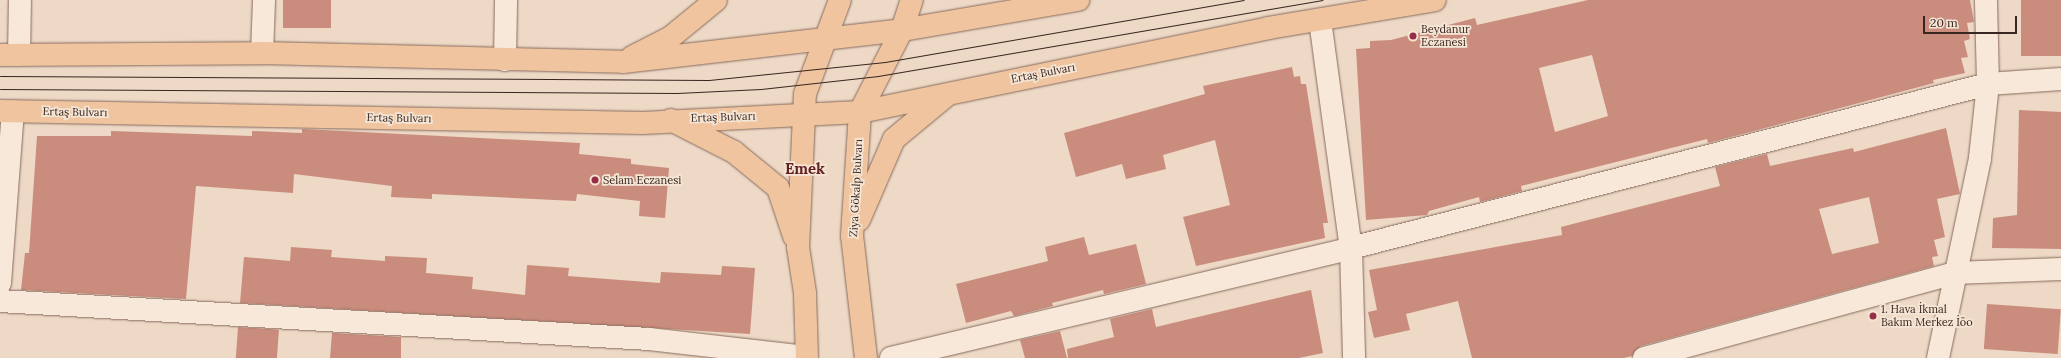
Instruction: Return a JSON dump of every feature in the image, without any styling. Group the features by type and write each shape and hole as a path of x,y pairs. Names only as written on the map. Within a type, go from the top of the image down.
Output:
{"main road":[{"path":"623,62 671,37 716,0"},
{"path":"798,247 805,94 828,39 840,0"},
{"path":"860,112 902,30 912,0"},
{"path":"10,55 262,53 623,62 902,30 1078,0"},
{"name":"Ertaş Bulvarı","path":"6,121 643,123 670,119 860,112 953,91 1320,20 1435,0"},
{"path":"852,236 894,139 953,91"},
{"name":"Ziya Gökalp Bulvarı","path":"860,112 852,236 866,358"},
{"path":"670,119 734,152 778,188 798,247 805,294 806,358"}],"street":[{"path":"10,55 20,0"},
{"path":"262,53 264,0"},
{"path":"505,60 506,0"},
{"path":"1938,358 1954,273 1980,158 1988,84 1986,0"},
{"path":"1320,20 1351,248 1354,358"},
{"path":"891,358 1351,248 1988,84 2061,79"},
{"path":"0,283 6,121"},
{"path":"1644,358 1954,273 2061,269"},
{"path":"0,301 649,339 806,358"}],"building":[{"path":"283,0 331,0 331,28 283,28"},
{"path":"1588,0 1970,0 1974,22 1967,23 1970,39 1964,41 1968,57 1961,58 1965,73 1933,80 1934,83 1708,143 1707,139 1521,186 1522,191 1480,202 1479,197 1429,211 1427,215 1366,220 1356,49 1370,48 1370,41 1391,40 1475,18 1477,25","holes":["1592,55 1608,116 1555,132 1539,68"]},
{"path":"2021,0 2061,0 2061,56 2021,56"},
{"path":"1292,67 1294,77 1300,76 1301,84 1306,84 1328,223 1323,223 1325,238 1196,266 1183,217 1230,205 1215,140 1163,155 1166,169 1126,179 1122,164 1076,177 1064,133 1205,94 1203,86"},
{"path":"2019,110 2061,112 2061,249 1992,248 1993,218 2017,215"},
{"path":"1946,128 1960,194 1937,199 1945,237 1934,240 1938,256 1932,257 1934,266 1641,346 1632,356 1624,358 1472,358 1458,301 1406,314 1410,330 1374,338 1368,312 1377,310 1369,270 1562,235 1561,227 1720,186 1715,167 1767,154 1770,166 1853,148 1854,152","holes":["1869,197 1879,243 1832,254 1819,209"]},
{"path":"302,129 580,143 579,154 631,159 631,164 669,168 665,218 639,216 640,201 577,194 576,201 432,194 432,199 391,197 392,186 294,174 293,193 196,186 186,299 21,290 25,253 29,253 37,136 111,136 111,131 252,136 252,131 302,133"},
{"path":"1084,237 1089,255 1136,244 1146,284 1104,294 1103,290 1052,303 1053,306 1014,316 1011,311 966,323 956,284 1048,261 1045,247"},
{"path":"291,247 332,250 331,257 385,261 385,256 427,258 426,273 473,277 472,289 525,295 527,265 569,268 568,276 660,283 661,272 721,275 722,266 755,268 750,334 240,303 244,257 290,261"},
{"path":"1311,290 1323,353 1299,358 1068,358 1067,349 1114,337 1110,319 1152,309 1156,327"},
{"path":"1987,304 2061,309 2058,354 1984,349"},
{"path":"238,327 279,330 277,358 236,358"},
{"path":"1060,331 1067,358 1025,358 1020,340"},
{"path":"332,333 401,337 401,358 330,358"}],"tram line":[{"path":"0,76 709,80 885,62 1244,0"},
{"path":"0,89 677,93 761,89 878,76 1323,0"}],"place":[{"name":"Beydanur Eczanesi","path":"1413,36"},
{"name":"Selam Eczanesi","path":"595,180"},
{"name":"1. Hava İkmal Bakım Merkez İöo","path":"1873,316"}],"district":[{"name":"Emek","path":"805,169"}]}
